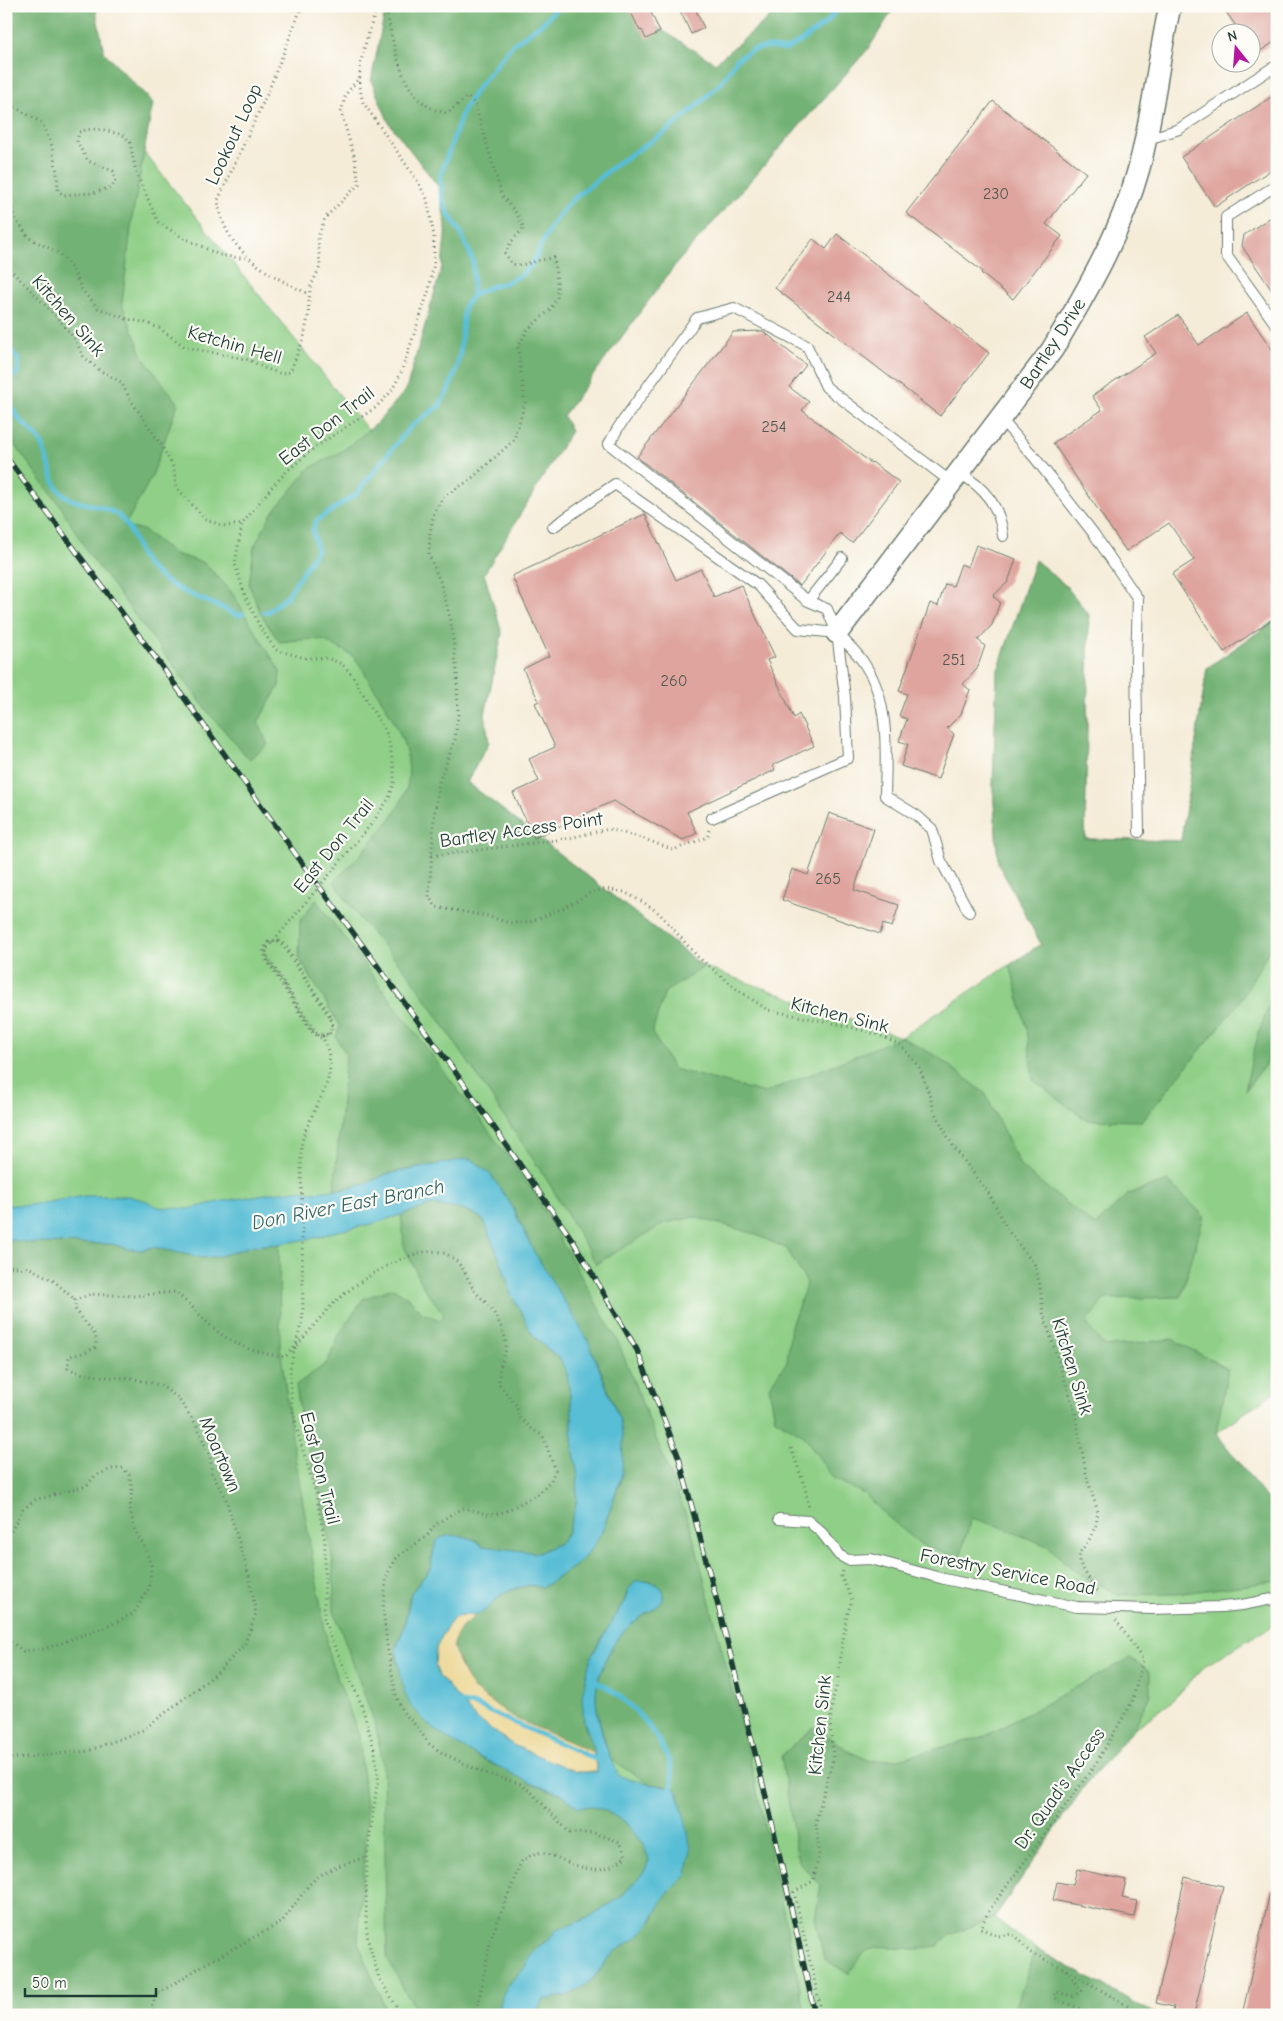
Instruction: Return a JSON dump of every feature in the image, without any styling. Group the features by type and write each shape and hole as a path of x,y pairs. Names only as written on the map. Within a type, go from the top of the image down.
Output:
{"street":[{"name":"Bartley Drive","path":"837,633 1052,350 1097,270 1118,226 1138,169 1170,6"}],"lane":[{"path":"1144,141 1179,129 1272,68 1277,75"},
{"path":"1277,185 1226,217 1226,255 1277,326"},
{"path":"712,818 848,758 845,697 837,633 827,609 808,601 609,444 618,428 697,318 734,308 807,346 826,387 955,477 972,480 988,496 1000,519 1003,536"},
{"path":"1000,418 1035,458 1088,527 1138,599 1136,670 1139,832"},
{"path":"553,527 615,484 758,585 798,629 837,633 865,663 879,690 884,729 885,796 916,815 932,829 941,861 969,912"},
{"path":"808,601 842,558"},
{"path":"779,1519 802,1519 812,1524 841,1556 853,1561"},
{"name":"Forestry Service Road","path":"853,1561 871,1560 885,1562 944,1579 1077,1606 1222,1607 1277,1598"}],"path":[{"name":"Lookout Loop","path":"302,6 268,92 218,200 219,213 229,238 248,259 283,282 309,294"},
{"name":"East Don Trail","path":"377,6 362,56 359,78 360,89 364,102 427,198 434,236 434,263 429,290 401,372 391,392 375,408 314,448 287,471 242,524 235,564 245,594 261,629 276,650 305,658 327,658 342,664 352,675 388,736 394,768 394,784 389,798 373,822 282,928 277,935 271,942 266,950 268,958 314,1030 319,1034 322,1034 329,1035 333,1027 331,1017 286,946 280,941 270,941 267,945 264,950 267,958 312,1031 319,1036 327,1035 332,1027 330,1018 284,947 278,942 268,942 263,950 266,960 311,1031 319,1037 323,1038 328,1049 331,1064 330,1078 303,1137 301,1158 303,1316 290,1368 292,1406 296,1430 316,1494 325,1542 324,1618 330,1637 361,1703 375,1752 378,1778 367,1856 367,1932 379,1978 402,2015"},
{"path":"385,6 403,77 421,101 436,112 448,113 467,97 475,104 502,196 517,214 524,228 511,242 505,253 512,264 522,266 542,258 554,258 557,281 557,298 550,311 528,329 518,346 525,403 514,440 470,480 443,497 434,512 430,533 429,555 440,581 451,620 457,672 458,715 455,739 439,782 434,818 432,856"},
{"name":"Ketchin Hell","path":"6,195 17,221 29,238 59,253 72,268 82,290 98,308 159,328 185,347 250,360 264,368 282,374 290,372 304,337 308,317 310,288 320,266 318,237 325,218 359,184 358,173 341,112 346,94 359,78"},
{"path":"6,102 42,123 52,143 58,190 62,195 93,192 112,187 116,180 113,171 88,161 77,142 79,132 88,128 125,136 130,143 136,172 158,222 180,236 219,255 248,259"},
{"name":"Kitchen Sink","path":"6,265 57,317 75,339 83,356 99,370 122,382 130,399 162,446 174,468 176,487 206,520 225,526 242,524"},
{"name":"Bartley Access Point","path":"432,856 564,838 609,829 642,838 673,850 708,837 712,818"},
{"name":"Kitchen Sink","path":"432,856 429,897 436,907 487,916 510,923 530,922 563,908 590,893 606,889 624,892 659,913 698,957 760,1006 776,1012 843,1025 879,1035 900,1045 920,1068 936,1115 953,1146 989,1194 1009,1232 1035,1265 1040,1286 1042,1313 1074,1412 1087,1478 1098,1512 1096,1524 1088,1542 1080,1552 1079,1562 1106,1607"},
{"path":"6,1266 30,1268 54,1281 75,1300 91,1294 133,1296 175,1292 190,1303 218,1332 236,1343 253,1351 285,1357 297,1346 332,1305 354,1287 374,1273 401,1259 421,1253 447,1254 458,1263 472,1282 475,1291 496,1315 506,1345 499,1370 498,1384 516,1405 520,1418 532,1430 543,1436 555,1470 550,1480 538,1494 504,1512 491,1515 464,1508 450,1515 435,1526 427,1536 397,1557 387,1574 383,1609 396,1696 404,1712 428,1743 442,1753 474,1768 520,1784 532,1793 570,1833 594,1833 620,1842 626,1856 616,1866 606,1869 586,1868 554,1856 537,1853 522,1860 491,1938 476,2015"},
{"name":"Moartown","path":"6,1760 88,1751 143,1730 216,1674 244,1645 256,1614 249,1576 225,1496 212,1474 210,1456 196,1424 177,1397 160,1385 131,1378 104,1377 79,1373 68,1368 69,1356 86,1352 96,1347 96,1336 75,1309 75,1300"},
{"path":"791,1448 805,1487 812,1524"},
{"path":"6,1540 23,1509 35,1500 86,1486 95,1476 111,1469 123,1468 130,1475 132,1488 130,1509 135,1531 144,1546 151,1565 149,1588 134,1613 108,1626 44,1649 23,1651 11,1642 6,1635"},
{"name":"Kitchen Sink","path":"820,2005 794,1892 813,1881 819,1856 816,1821 833,1759 830,1722 846,1619 852,1600 841,1576 848,1563 853,1561"},
{"name":"Dr. Quad's Access","path":"1065,1969 1029,1952 1020,1939 1012,1934 998,1936 980,1928 990,1909 1095,1765 1132,1702 1143,1660 1106,1607"},
{"path":"155,2015 151,2009 156,1995 205,1964 282,1922 308,1886 317,1877 338,1866 367,1856"},
{"path":"1065,1969 1081,1991 1073,1996 1056,1992 1054,1996 1058,2000 1086,2011 1089,2015"},
{"path":"1065,1969 1143,2015"}],"green space":[{"path":"6,6 26,6 484,574 502,633 485,714 489,742 467,782 704,967 901,1037 1041,944 998,863 993,787 997,673 1035,560 1065,585 1089,615 1085,839 1181,841 1207,668 1277,619 1277,1390 1216,1433 1277,1512 1277,1623 1206,1665 1170,1703 1134,1729 1088,1781 994,1918 1036,1949 1157,2015 6,2015"},
{"path":"6,6 95,6 104,52 153,103 132,219 122,304 144,359 178,403 152,476 124,527 143,530 175,554 204,563 230,590 280,671 279,686 258,722 268,745 249,759 209,713 89,554 61,507 6,433"},
{"path":"386,6 623,6 715,63 783,6 895,6 869,48 676,264 563,416 571,431 484,574 502,633 485,714 489,742 467,782 704,967 665,992 652,1033 674,1069 765,1093 901,1037 938,1057 985,1093 1021,1167 1095,1226 1128,1194 1168,1181 1204,1216 1181,1297 1105,1299 1086,1322 1104,1347 1172,1339 1228,1369 1216,1433 1277,1512 1277,1581 1175,1594 1118,1595 1103,1586 1092,1583 1070,1567 1048,1546 995,1525 971,1518 960,1558 923,1546 864,1494 833,1478 803,1435 775,1419 769,1386 787,1362 791,1326 807,1283 787,1249 752,1233 695,1217 665,1223 596,1264 549,1183 411,977 360,919 334,882 366,849 388,822 404,795 408,782 409,768 403,741 391,716 355,658 321,640 306,639 279,642 261,614 249,585 254,547 272,513 310,468 344,450 376,424 406,390 442,267 446,226 438,186 389,123 371,81"},
{"path":"1035,560 1065,585 1089,615 1085,839 1181,841 1207,668 1277,619 1277,936 1239,1003 1142,1121 1086,1120 1033,1080 1027,1029 1010,965 1041,944 998,863 993,787 997,673"},
{"path":"316,900 532,1189 619,1344 691,1528 751,1764 806,2015 535,2015 542,2000 569,1995 593,1979 615,1951 635,1939 654,1918 660,1902 668,1892 683,1879 689,1866 679,1793 672,1787 650,1784 611,1760 600,1723 596,1700 597,1685 606,1659 614,1644 627,1628 660,1604 661,1588 649,1580 628,1590 625,1599 591,1658 586,1680 584,1723 593,1752 514,1718 472,1689 454,1652 454,1640 463,1625 486,1610 502,1593 529,1585 545,1586 588,1554 603,1529 621,1479 620,1421 591,1350 533,1250 515,1211 491,1175 472,1159 387,1174 365,1184 334,1191 346,1054 336,1037 340,1026 299,958 300,921"},
{"path":"1277,991 1277,1049 1245,1091 1253,1052 1261,1027"},
{"path":"432,1205 466,1210 484,1221 503,1267 511,1295 527,1326 537,1340 560,1359 567,1374 572,1409 572,1439 578,1478 576,1505 568,1533 560,1543 538,1553 482,1546 477,1540 452,1535 433,1552 430,1569 409,1599 404,1628 397,1644 396,1655 399,1667 431,1727 483,1760 549,1790 561,1793 578,1808 590,1806 604,1810 624,1821 644,1845 649,1861 644,1872 620,1898 588,1918 555,1931 552,1937 542,1944 527,1966 509,1983 497,2015 423,2015 408,1997 387,1958 383,1766 376,1727 334,1611 333,1562 319,1488 302,1428 296,1385 327,1363 339,1335 363,1299 393,1288 409,1298 422,1313 440,1320 444,1314 424,1288 404,1246 401,1214"},
{"path":"6,1239 32,1243 112,1244 129,1249 143,1250 153,1247 202,1258 220,1256 251,1246 279,1244 280,1345 293,1445 330,1659 359,1735 367,1820 358,1942 388,2015 6,2015"},
{"path":"1130,1658 1150,1671 1150,1695 1134,1729 1088,1781 994,1918 949,1935 938,1946 921,1949 881,1947 868,1950 862,1955 849,1974 824,1959 815,1918 821,1885 798,1861 781,1756 814,1727 850,1752 871,1761 898,1759 986,1736"},
{"path":"1036,1949 1157,2015 1038,2015 1016,2006"}],"sand":[{"path":"470,1614 476,1616 463,1625 454,1640 453,1646 459,1665 473,1689 514,1718 593,1752 597,1772 576,1772 513,1745 474,1717 439,1676 435,1665 436,1648 445,1630 454,1618"}],"water":[{"name":"Don River East Branch","path":"472,1159 491,1175 512,1206 533,1250 587,1338 620,1421 623,1438 622,1474 603,1529 594,1545 580,1562 545,1586 529,1585 507,1591 498,1597 486,1610 476,1616 463,1615 454,1618 445,1630 436,1648 435,1665 439,1676 474,1717 513,1745 576,1772 597,1772 593,1746 584,1722 582,1696 591,1657 624,1603 628,1590 635,1582 645,1581 656,1584 663,1591 662,1601 626,1629 610,1651 597,1684 597,1707 607,1749 619,1776 677,1789 691,1850 687,1874 668,1892 647,1927 635,1939 615,1951 589,1983 569,1995 543,2000 535,2015 497,2015 503,1994 509,1983 527,1966 527,1961 533,1953 555,1931 588,1918 620,1898 644,1872 649,1861 644,1845 624,1821 604,1810 590,1806 578,1808 561,1793 532,1784 460,1747 431,1727 411,1707 404,1691 396,1649 404,1628 411,1593 430,1569 436,1541 453,1535 472,1539 483,1546 538,1553 560,1543 568,1533 576,1505 578,1478 572,1439 572,1409 567,1374 560,1359 537,1340 527,1326 511,1295 503,1267 484,1221 466,1210 432,1205 372,1224 329,1233 320,1237 279,1244 251,1246 220,1256 202,1258 153,1247 143,1250 129,1249 112,1244 32,1243 6,1239 6,1205 30,1205 85,1196 128,1196 147,1201 158,1207 189,1209 271,1193 297,1190 315,1192 346,1189 365,1184 387,1174"}],"building":[{"path":"628,6 648,6 660,32 646,39"},
{"path":"678,6 694,6 704,28 691,34"},
{"path":"1222,6 1277,6 1277,40 1260,51 1260,22 1233,22"},
{"path":"1277,93 1277,166 1215,207 1181,157"},
{"path":"993,101 1086,173 1046,224 1062,236 1013,299 981,273 982,271 906,213"},
{"path":"1277,213 1277,298 1242,246 1244,235"},
{"path":"837,234 989,353 940,416 775,288 813,239 826,249"},
{"path":"1247,313 1277,357 1277,616 1224,652 1172,574 1194,560 1169,523 1126,551 1053,443 1102,410 1092,396 1156,353 1145,337 1178,315 1199,345"},
{"path":"763,331 806,365 789,387 809,402 802,410 899,482 852,543 840,533 800,586 637,457 733,332"},
{"path":"645,514 676,580 701,569 714,597 741,585 775,657 767,660 794,718 799,714 814,746 773,765 775,770 687,812 697,833 683,840 613,801 534,838 513,793 539,781 529,759 555,747 535,703 539,701 523,669 549,656 512,576"},
{"path":"976,545 1016,559 1008,582 993,596 1000,602 992,625 978,640 985,646 977,669 963,684 970,690 961,714 947,728 954,734 938,779 901,766 908,744 899,741 907,719 899,716 907,694 899,691 930,603 938,606 945,584 953,586 961,564 968,567"},
{"path":"829,813 874,829 854,890 899,905 892,927 883,924 880,934 782,900 792,869 808,875"},
{"path":"1077,1869 1126,1880 1122,1898 1137,1901 1134,1917 1053,1900 1057,1882 1073,1885"},
{"path":"1185,1877 1223,1886 1194,2015 1172,2015 1174,2007 1156,2003"},
{"path":"1271,1888 1277,1889 1277,2015 1242,2015"}],"waterway":[{"path":"473,295 473,261 461,233 449,215 442,197 440,177 463,111 476,90 512,45 544,22 558,6"},
{"path":"264,612 268,612 288,595 317,550 313,530 316,521 356,494 410,427 439,406 448,391 456,370 460,354 464,307 473,295 521,275 531,266 552,224 571,201 619,162 664,133 688,114 721,83 737,59 752,50 769,47 785,50 800,42 826,23 837,10"},
{"path":"6,344 19,361 18,372 8,381 11,404 20,420 41,442 58,489 68,498 110,510 121,518 125,522 143,560 162,579 182,591 237,615 243,614"},
{"path":"594,1681 621,1697 649,1727 660,1743 668,1760 672,1777 670,1791"},
{"path":"457,1702 477,1706 599,1761"}],"railway":[{"path":"6,457 163,668 297,856 461,1080 573,1241 637,1350 679,1458 769,1809 815,2015"}]}
